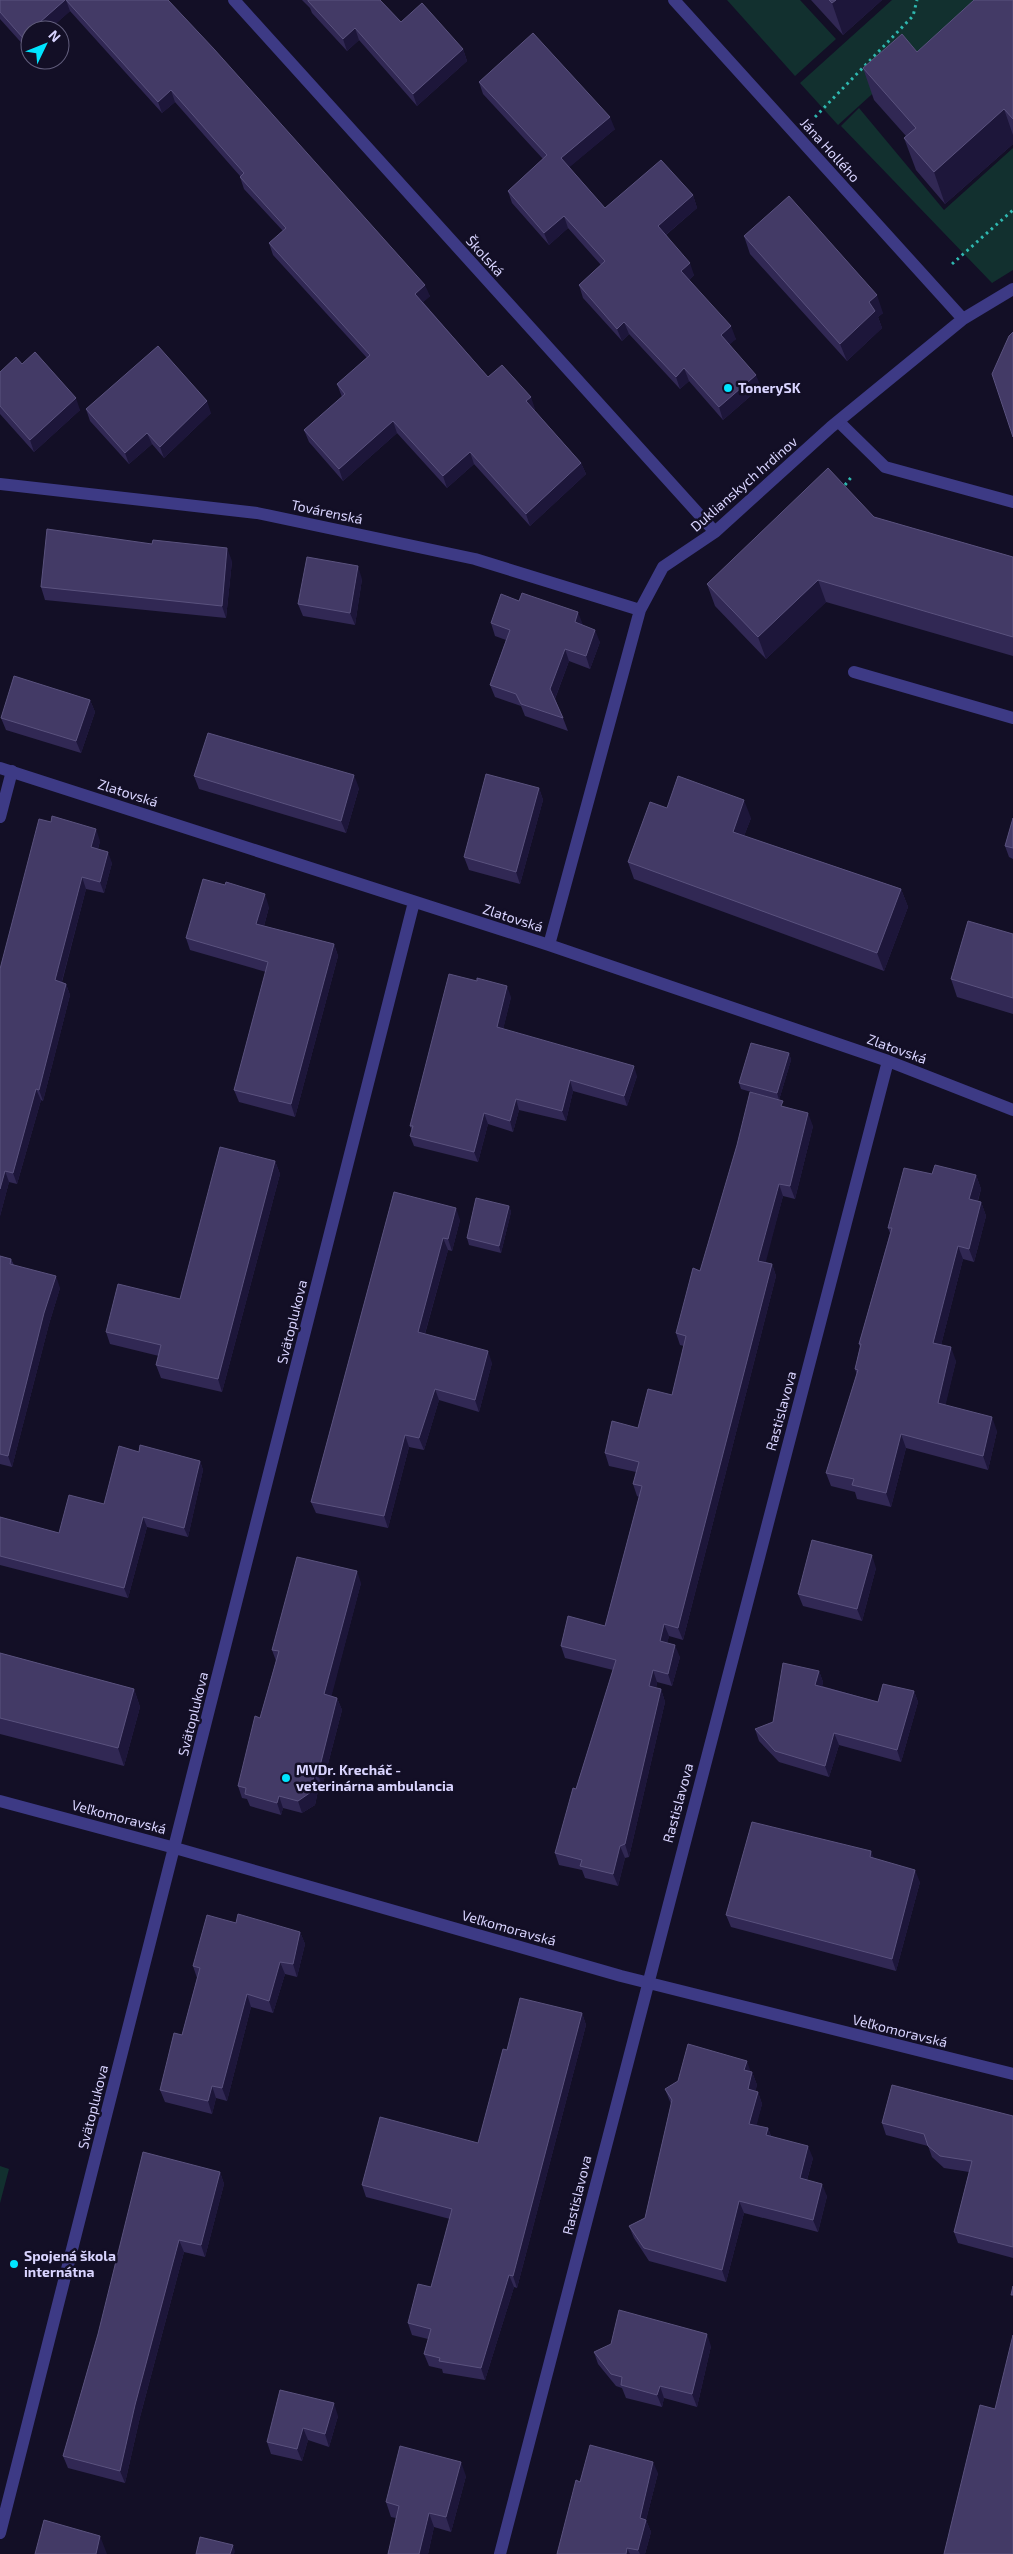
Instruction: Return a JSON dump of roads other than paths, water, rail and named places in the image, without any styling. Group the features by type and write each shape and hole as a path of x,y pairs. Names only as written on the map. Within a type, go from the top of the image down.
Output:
{"street":[{"name":"Školská","path":"234,0 714,532"},
{"name":"Jána Hollého","path":"674,0 963,319"},
{"name":"Duklianskych hrdinov","path":"549,945 640,610 663,567 714,532 839,422 963,319 1013,289"},
{"path":"839,422 885,467 1013,502"},
{"name":"Továrenská","path":"0,484 257,513 476,559 640,610"},
{"path":"854,672 1013,718"},
{"path":"0,817 6,769"},
{"name":"Zlatovská","path":"6,769 549,945 888,1060 1013,1110"},
{"name":"Svätoplukova","path":"0,2533 414,902"},
{"name":"Rastislavova","path":"500,2554 888,1060"},
{"name":"Veľkomoravská","path":"0,1801 175,1848 647,1983 1013,2074"}],"place":[{"name":"TonerySK","path":"728,388"},
{"name":"MVDr. Krecháč - veterinárna ambulancia","path":"286,1778"},
{"name":"Spojená škola internátna","path":"14,2264"}]}
